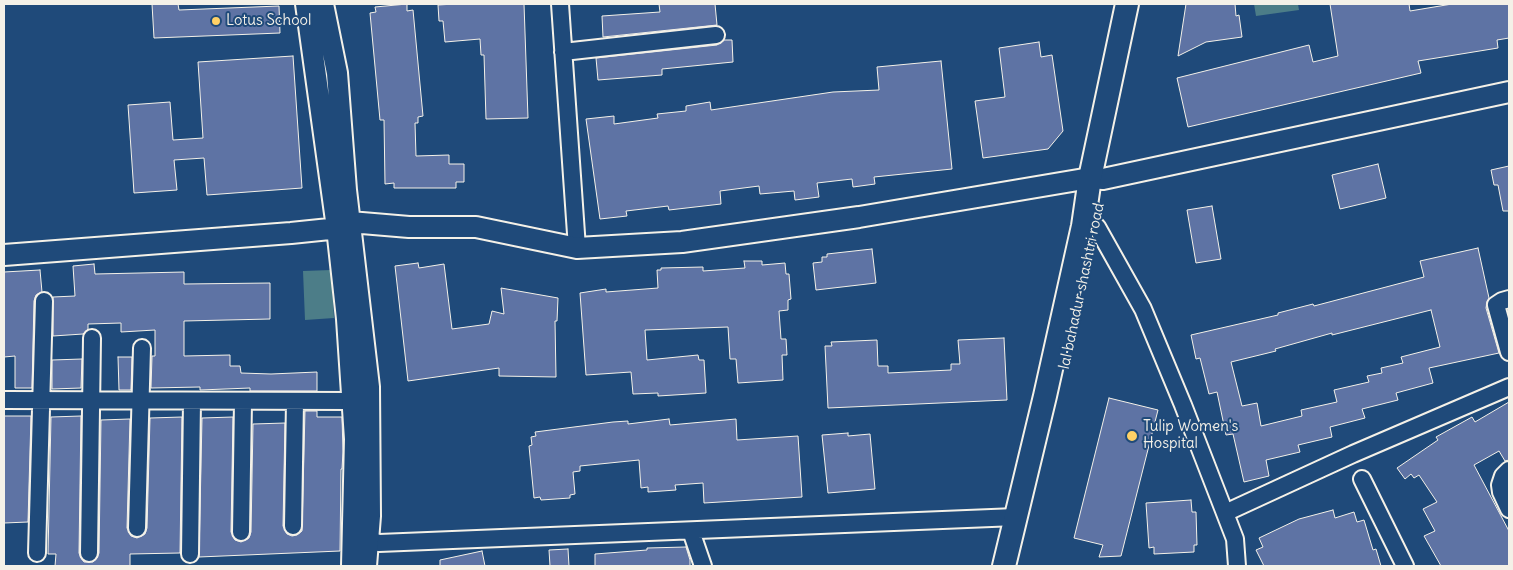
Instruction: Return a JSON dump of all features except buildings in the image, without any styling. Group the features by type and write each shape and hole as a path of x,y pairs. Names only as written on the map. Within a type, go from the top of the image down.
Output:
{"main road":[{"path":"1004,566 1083,226 1096,179 1127,4"},
{"name":"lal bahadur shashtri road","path":"1019,566 1097,227 1096,179 1140,4"}],"street":[{"path":"306,4 345,222 369,387 370,516 352,566"},
{"path":"323,4 336,73 361,541 366,566"},
{"path":"560,4 577,248"},
{"path":"563,52 716,35"},
{"path":"4,245 345,222 409,227 476,227 577,248 682,242 859,217 1096,179 1509,92"},
{"path":"4,255 345,222"},
{"path":"1097,227 1143,309 1183,405 1235,539 1237,566"},
{"path":"1509,299 1502,301 1496,306 1509,352"},
{"path":"37,553 44,301"},
{"path":"89,553 92,338"},
{"path":"137,528 142,348"},
{"path":"1225,513 1353,454 1509,388"},
{"path":"4,400 353,401"},
{"path":"190,554 192,401"},
{"path":"241,532 243,401"},
{"path":"293,526 294,401"},
{"path":"1509,470 1503,476 1500,485 1501,492 1509,509"},
{"path":"1362,479 1405,566"},
{"path":"361,541 379,543 1016,516"},
{"path":"690,531 703,566"}],"green space":[{"path":"1254,4 1298,4 1299,10 1256,16"},
{"path":"331,270 334,318 305,320 303,271"}],"place":[{"name":"Lotus School","path":"216,21"},
{"name":"Tulip Women's Hospital","path":"1132,436"}]}
